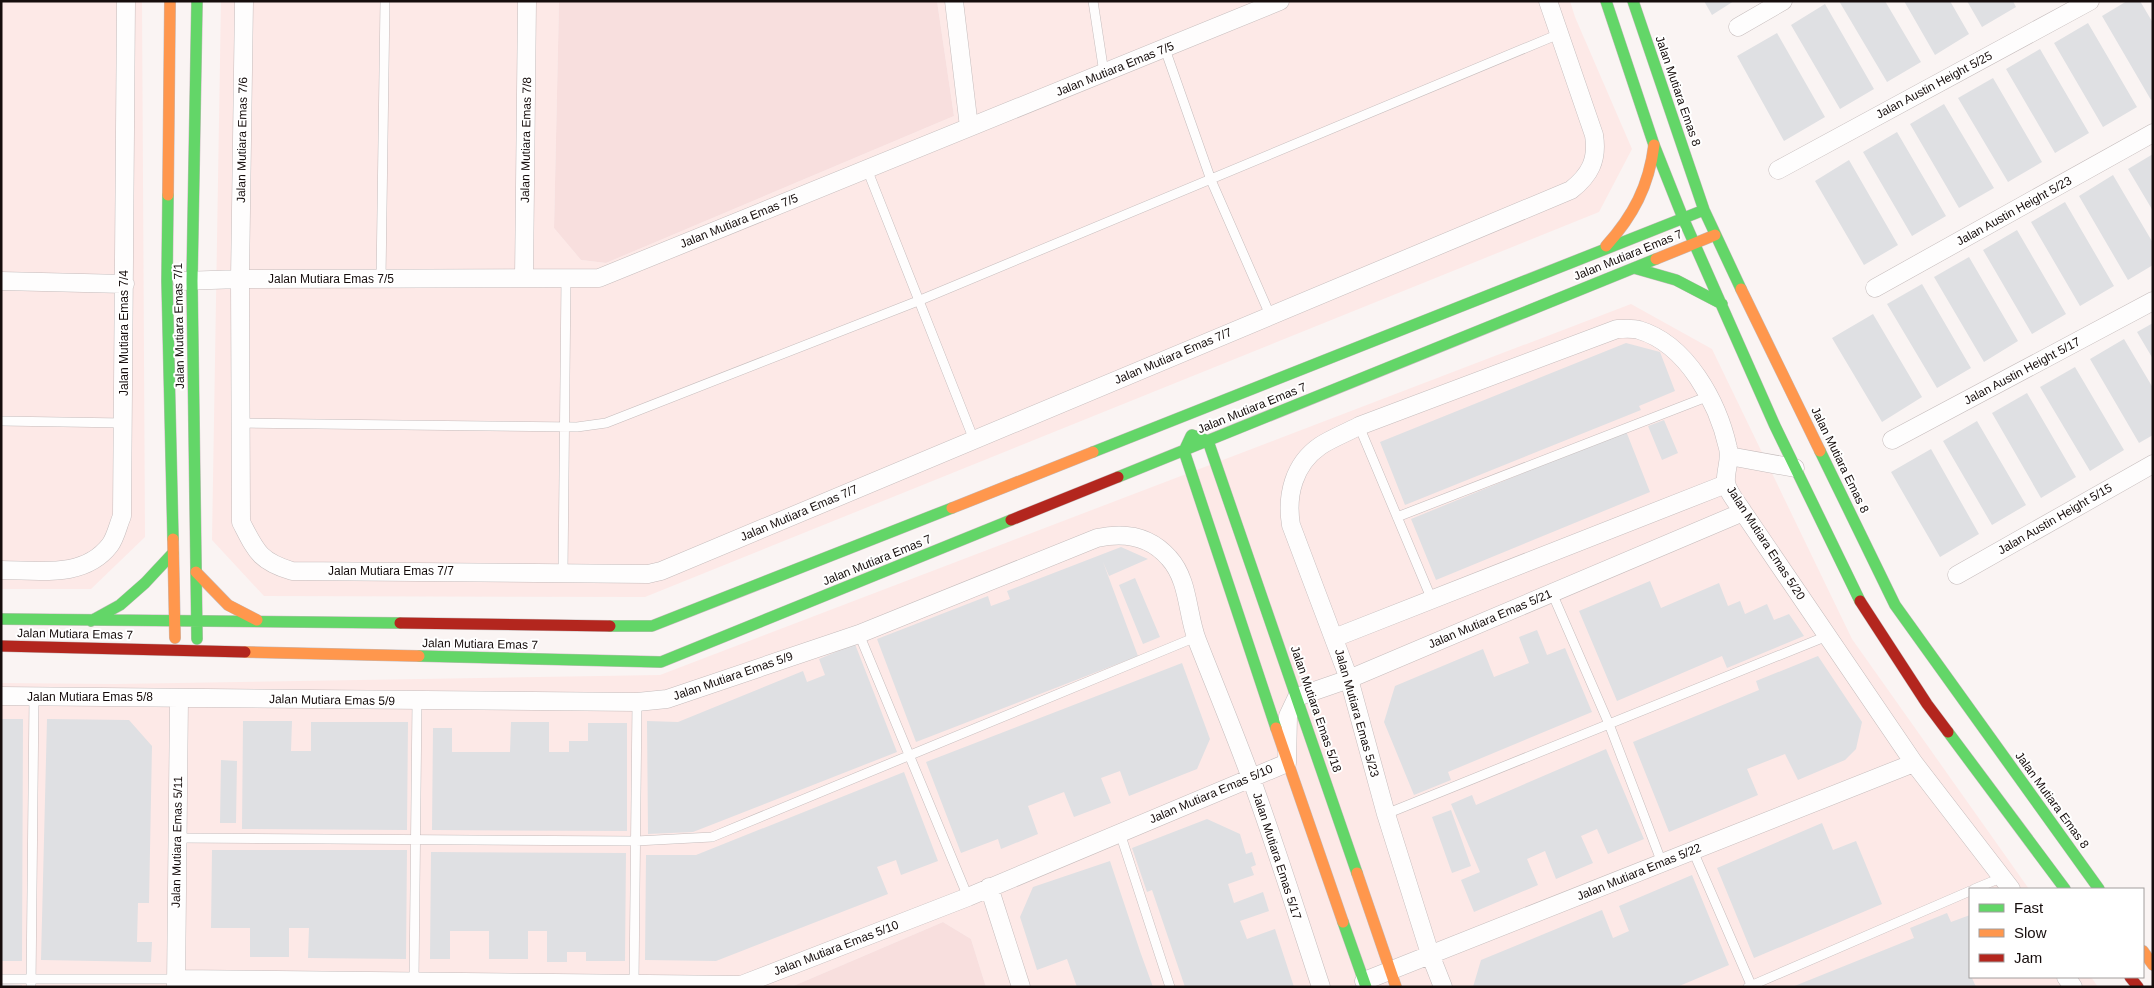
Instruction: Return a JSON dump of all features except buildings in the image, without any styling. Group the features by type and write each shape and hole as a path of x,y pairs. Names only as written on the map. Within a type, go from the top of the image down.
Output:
{"street":[{"name":"Jalan Mutiara Emas 7/4","path":"1,570 69,570 94,561 111,544 122,516 126,1"},
{"name":"Jalan Mutiara Emas 7/1","path":"170,1 167,281 176,650"},
{"name":"Jalan Mutiara Emas 7/1","path":"197,1 192,281 198,651"},
{"name":"Jalan Mutiara Emas 7/6","path":"240,279 244,1"},
{"name":"Jalan Mutiara Emas 7/8","path":"524,278 528,1"},
{"path":"954,1 969,127"},
{"name":"Jalan Mutiara Emas 7/5","path":"167,281 381,278 599,278 1165,49 1245,8 1280,1"},
{"path":"1548,1 1559,34"},
{"path":"1606,1 1654,145 1683,218 1795,468 1854,592 1927,704 2064,888"},
{"name":"Jalan Mutiara Emas 8","path":"1633,1 1704,210 1895,605 2098,888"},
{"path":"1738,27 1783,1"},
{"name":"Jalan Austin Height 5/25","path":"1778,170 2090,1"},
{"name":"Jalan Mutiara Emas 7/7","path":"240,279 241,522 258,554 274,566 292,571 656,572 1571,190 1583,181 1589,172 1595,160 1596,148 1594,135 1559,34"},
{"name":"Jalan Austin Height 5/23","path":"1875,288 2153,133"},
{"path":"1604,248 1624,226 1640,201 1652,169 1654,145"},
{"name":"Jalan Mutiara Emas 7","path":"1,619 652,626 1704,210"},
{"name":"Jalan Mutiara Emas 7","path":"1,646 661,662 1715,235"},
{"path":"1634,268 1676,280 1722,304"},
{"path":"1,281 125,284"},
{"name":"Jalan Austin Height 5/17","path":"1892,440 2153,301"},
{"name":"Jalan Mutiara Emas 5/20","path":"1318,447 1359,426 1616,329 1639,330 1663,340 1687,363 1700,379 1710,396 1726,440 1729,456 1726,484 1743,512 1914,763 2007,883"},
{"path":"1220,402 1204,417 1184,451 1287,763 1365,984"},
{"path":"1156,427 1174,429 1208,440"},
{"name":"Jalan Mutiara Emas 5/18","path":"1208,440 1396,987"},
{"name":"Jalan Mutiara Emas 5/23","path":"1318,447 1309,456 1296,476 1291,488 1289,513 1291,525 1349,679 1386,814 1430,954 1443,987"},
{"path":"1729,456 1795,468"},
{"name":"Jalan Austin Height 5/15","path":"1957,575 2153,464"},
{"path":"1334,638 1726,484"},
{"name":"Jalan Mutiara Emas 5/21","path":"1297,697 1349,679 1743,512"},
{"name":"Jalan Mutiara Emas 5/9","path":"179,698 637,702 673,697 859,634 1097,538 1112,534 1135,536 1162,550 1174,565 1183,584"},
{"path":"91,621 120,605 145,583 173,553"},
{"path":"196,572 228,605 261,622"},
{"name":"Jalan Mutiara Emas 5/17","path":"1183,584 1196,637 1251,778 1321,987"},
{"name":"Jalan Mutiara Emas 5/8","path":"1,696 179,698"},
{"path":"1287,763 1287,721 1297,697"},
{"name":"Jalan Mutiara Emas 5/11","path":"176,983 179,698"},
{"name":"Jalan Mutiara Emas 5/10","path":"176,983 316,984 414,982 741,986 968,897 1287,763"},
{"name":"Jalan Mutiara Emas 5/22","path":"1365,984 1390,970 1914,763"},
{"path":"989,888 1021,987"},
{"path":"2144,952 2153,965"}],"lane":[{"path":"381,278 385,1"},
{"path":"1093,1 1104,73"},
{"path":"240,423 577,428 606,423 918,301 1559,34"},
{"path":"1165,49 1211,180 1270,315"},
{"path":"867,169 974,440"},
{"path":"562,573 566,278"},
{"path":"1397,517 1710,396"},
{"path":"1,421 124,423"},
{"path":"1359,426 1432,600"},
{"path":"1552,592 1608,724 1662,863"},
{"path":"859,634 968,897"},
{"path":"1386,814 1827,636"},
{"path":"177,838 636,841 701,838 718,835 909,754 1196,637"},
{"path":"31,983 34,696"},
{"path":"414,982 417,701"},
{"path":"634,984 637,702"},
{"path":"1120,833 1170,987"},
{"path":"1693,851 1751,986 1969,891"},
{"path":"1980,888 2007,883"},
{"path":"1,979 31,983 176,983"}],"shaded area":[{"path":"1,1 142,1 145,537 91,589 1,589"},
{"path":"221,1 559,1 554,228 581,260 606,263 954,116 937,1 1570,1 1575,17 1632,149 1599,212 645,597 264,596 212,540"},
{"path":"559,1 937,1 954,116 606,263 581,260 554,228"},
{"path":"1631,304 1712,349 1852,639 2028,888 1969,888 1969,978 2092,978 2098,987 986,987 971,939 943,922 791,987 1,987 1,683 115,684 660,675"},
{"path":"943,922 971,939 986,987 791,987"}],"traffic: fast":[{"path":"197,1 192,281 197,639"},
{"path":"1606,1 1654,145 1683,218 1775,426 1860,601"},
{"path":"1633,1 1704,210 1741,289"},
{"path":"168,195 167,281 173,539"},
{"path":"1093,452 1704,210"},
{"path":"1118,477 1656,259"},
{"path":"1634,268 1676,280 1722,304"},
{"path":"1192,435 1208,441 1357,873"},
{"path":"1191,436 1184,451 1276,728"},
{"path":"1820,451 1895,605 2098,888"},
{"path":"610,626 652,626 952,508"},
{"path":"419,656 661,662 1011,520"},
{"path":"91,621 120,605 145,583 173,553"},
{"path":"1,619 400,623"},
{"path":"1948,732 2064,888"},
{"path":"1343,922 1366,987"}],"traffic: slow":[{"path":"168,195 170,1"},
{"path":"1606,246 1616,235 1638,200 1648,174 1654,145"},
{"path":"1656,259 1715,235"},
{"path":"1741,289 1820,451"},
{"path":"952,508 1093,452"},
{"path":"173,539 175,638"},
{"path":"196,572 228,605 257,620"},
{"path":"245,652 419,656"},
{"path":"1276,728 1343,922"},
{"path":"1357,873 1396,987"},
{"path":"2144,952 2153,965"}],"traffic: jam":[{"path":"1011,520 1118,477"},
{"path":"1860,601 1927,704 1948,732"},
{"path":"400,623 610,626"},
{"path":"1,646 245,652"},
{"path":"2131,978 2138,987"}]}
